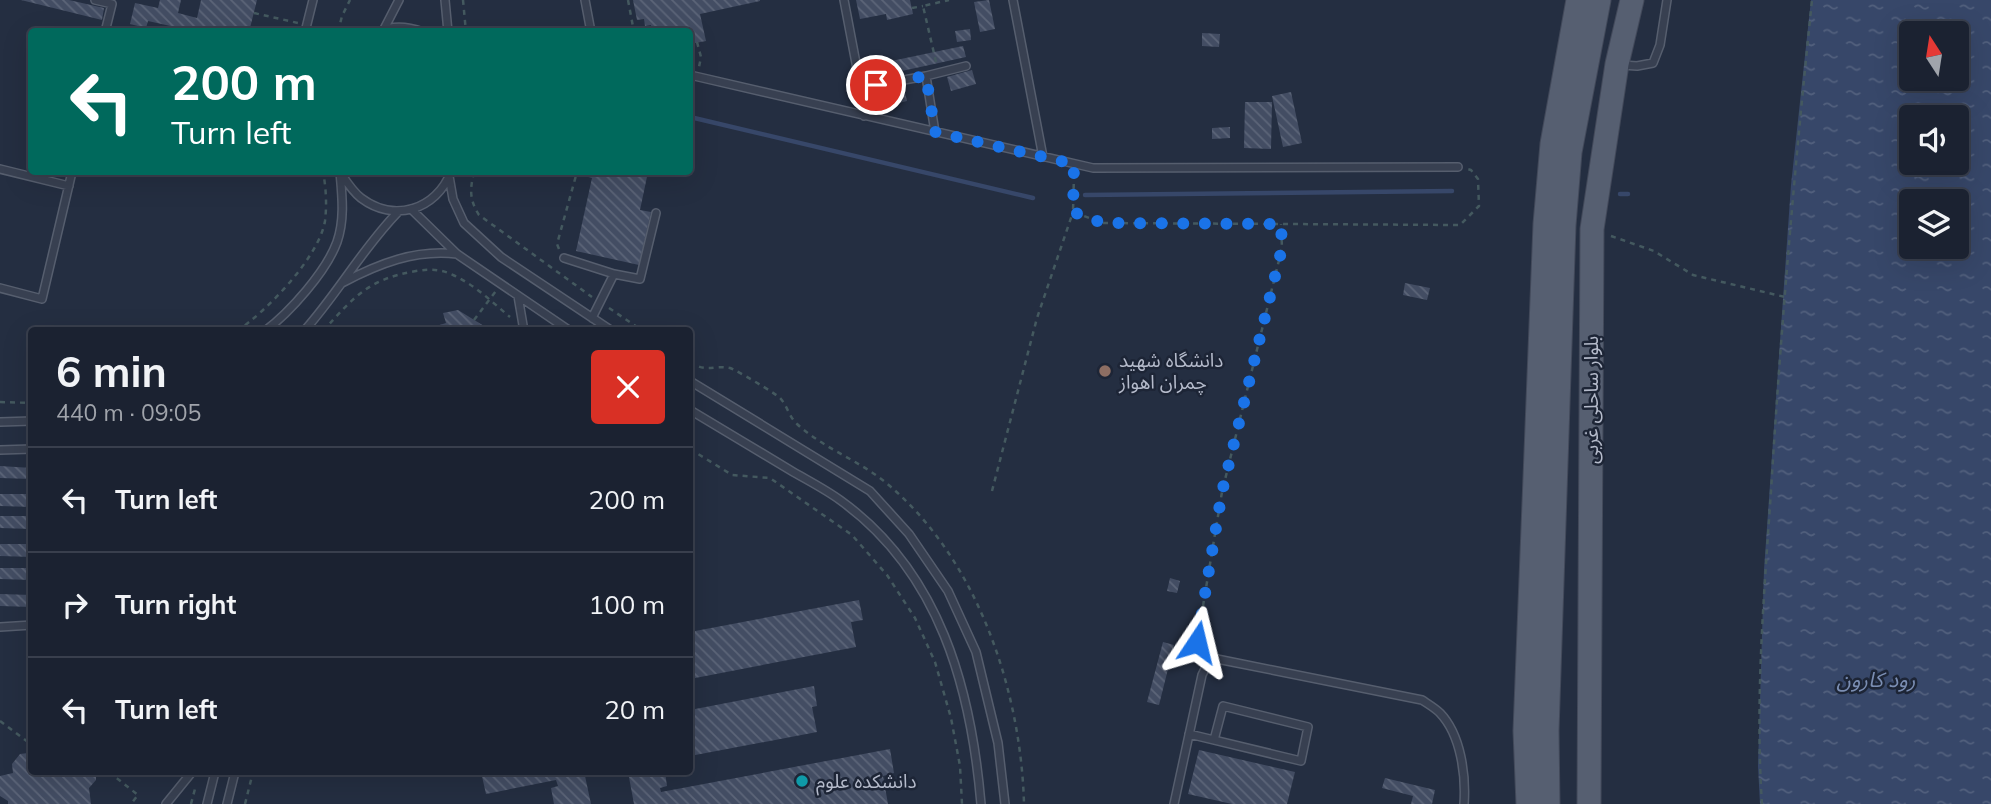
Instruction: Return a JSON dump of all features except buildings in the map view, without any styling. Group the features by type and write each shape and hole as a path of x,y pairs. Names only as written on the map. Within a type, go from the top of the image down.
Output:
{"main road":[{"path":"1528,804 1525,731 1545,224 1552,144 1578,0"},
{"name":"بلوار ساحلی غربی","path":"1548,804 1546,731 1564,225 1570,152 1599,0"},
{"name":"بلوار ساحلی غربی","path":"1589,804 1592,229 1618,64 1632,0"}],"lane":[{"path":"95,0 112,4 106,28"},
{"path":"305,28 313,0"},
{"path":"383,28 399,0"},
{"path":"445,0 448,28"},
{"path":"585,0 590,28"},
{"path":"844,0 864,116"},
{"path":"1013,0 1043,158"},
{"path":"1618,64 1637,66 1653,63 1660,45 1667,0"},
{"path":"876,85 966,66"},
{"path":"693,76 1093,168 1458,167"},
{"path":"926,76 935,132"},
{"path":"0,169 69,186"},
{"path":"0,288 42,299 71,175"},
{"path":"270,327 280,320 314,281 337,243 343,203 340,175"},
{"path":"342,175 362,199 383,209 398,212 425,203 442,189 449,175"},
{"path":"450,175 453,199 464,223 501,257 606,327"},
{"path":"411,209 457,254 564,327"},
{"path":"307,327 328,303 374,237 398,212"},
{"path":"564,258 614,274 640,279 656,213"},
{"path":"341,284 368,269 413,254 457,254"},
{"path":"592,318 614,274"},
{"path":"518,296 523,327"},
{"path":"693,383 870,491 909,534 948,591 976,652 998,743 1005,804"},
{"path":"693,412 840,500 878,532 914,577 944,630 964,691 977,758 981,804"},
{"path":"0,422 28,421"},
{"path":"0,450 28,449"},
{"path":"0,626 28,625"},
{"path":"1174,804 1202,675 1208,663 1217,659 1422,699 1440,713 1453,732 1465,788 1464,804"},
{"path":"1189,734 1301,761 1308,727 1223,706 1214,740"},
{"path":"166,804 190,775"},
{"path":"207,804 214,775"},
{"path":"227,804 234,775"}],"path":[{"path":"339,28 350,0"},
{"path":"463,0 466,28"},
{"path":"628,0 634,28"},
{"path":"912,8 949,0"},
{"path":"1762,804 1760,672 1785,297 1812,0"},
{"path":"923,6 938,72"},
{"path":"254,13 305,28"},
{"path":"693,76 701,57 697,42"},
{"path":"693,53 701,57"},
{"path":"992,491 1037,318 1073,212 1074,164"},
{"path":"1073,212 1103,223 1460,225 1479,206 1478,180 1471,170 1458,167"},
{"path":"241,327 283,290 309,257 325,223 324,175"},
{"path":"473,175 470,190 472,204 479,215 637,327"},
{"path":"564,258 557,244 577,175"},
{"path":"1208,663 1197,642 1222,492 1282,248 1281,224"},
{"path":"1592,229 1654,251 1693,275 1785,297"},
{"path":"327,327 353,298 373,283 403,273 435,268 453,274 479,290 521,327"},
{"path":"693,370 701,369"},
{"path":"0,402 28,403"},
{"path":"693,451 732,475 770,478 852,536 887,575 915,618 935,662 951,718 960,766 962,804"},
{"path":"0,721 28,743"},
{"path":"113,775 138,795 131,804"},
{"path":"245,804 252,775"},
{"path":"191,804 197,782"}],"water":[{"name":"رود کارون","path":"1811,0 1991,0 1991,804 1760,804 1758,766 1764,570 1791,185"}],"waterway":[{"path":"693,118 1033,198"},
{"path":"1085,195 1452,191"},
{"path":"1620,194 1628,194"}],"place":[{"name":"دانشگاه شهید چمران اهواز","path":"1105,371"},
{"name":"دانشکده علوم","path":"802,781"}],"route":[{"path":"876,85 926,76 935,132 1074,164 1073,212 1103,223 1281,224 1282,248 1222,492 1197,642"}]}
